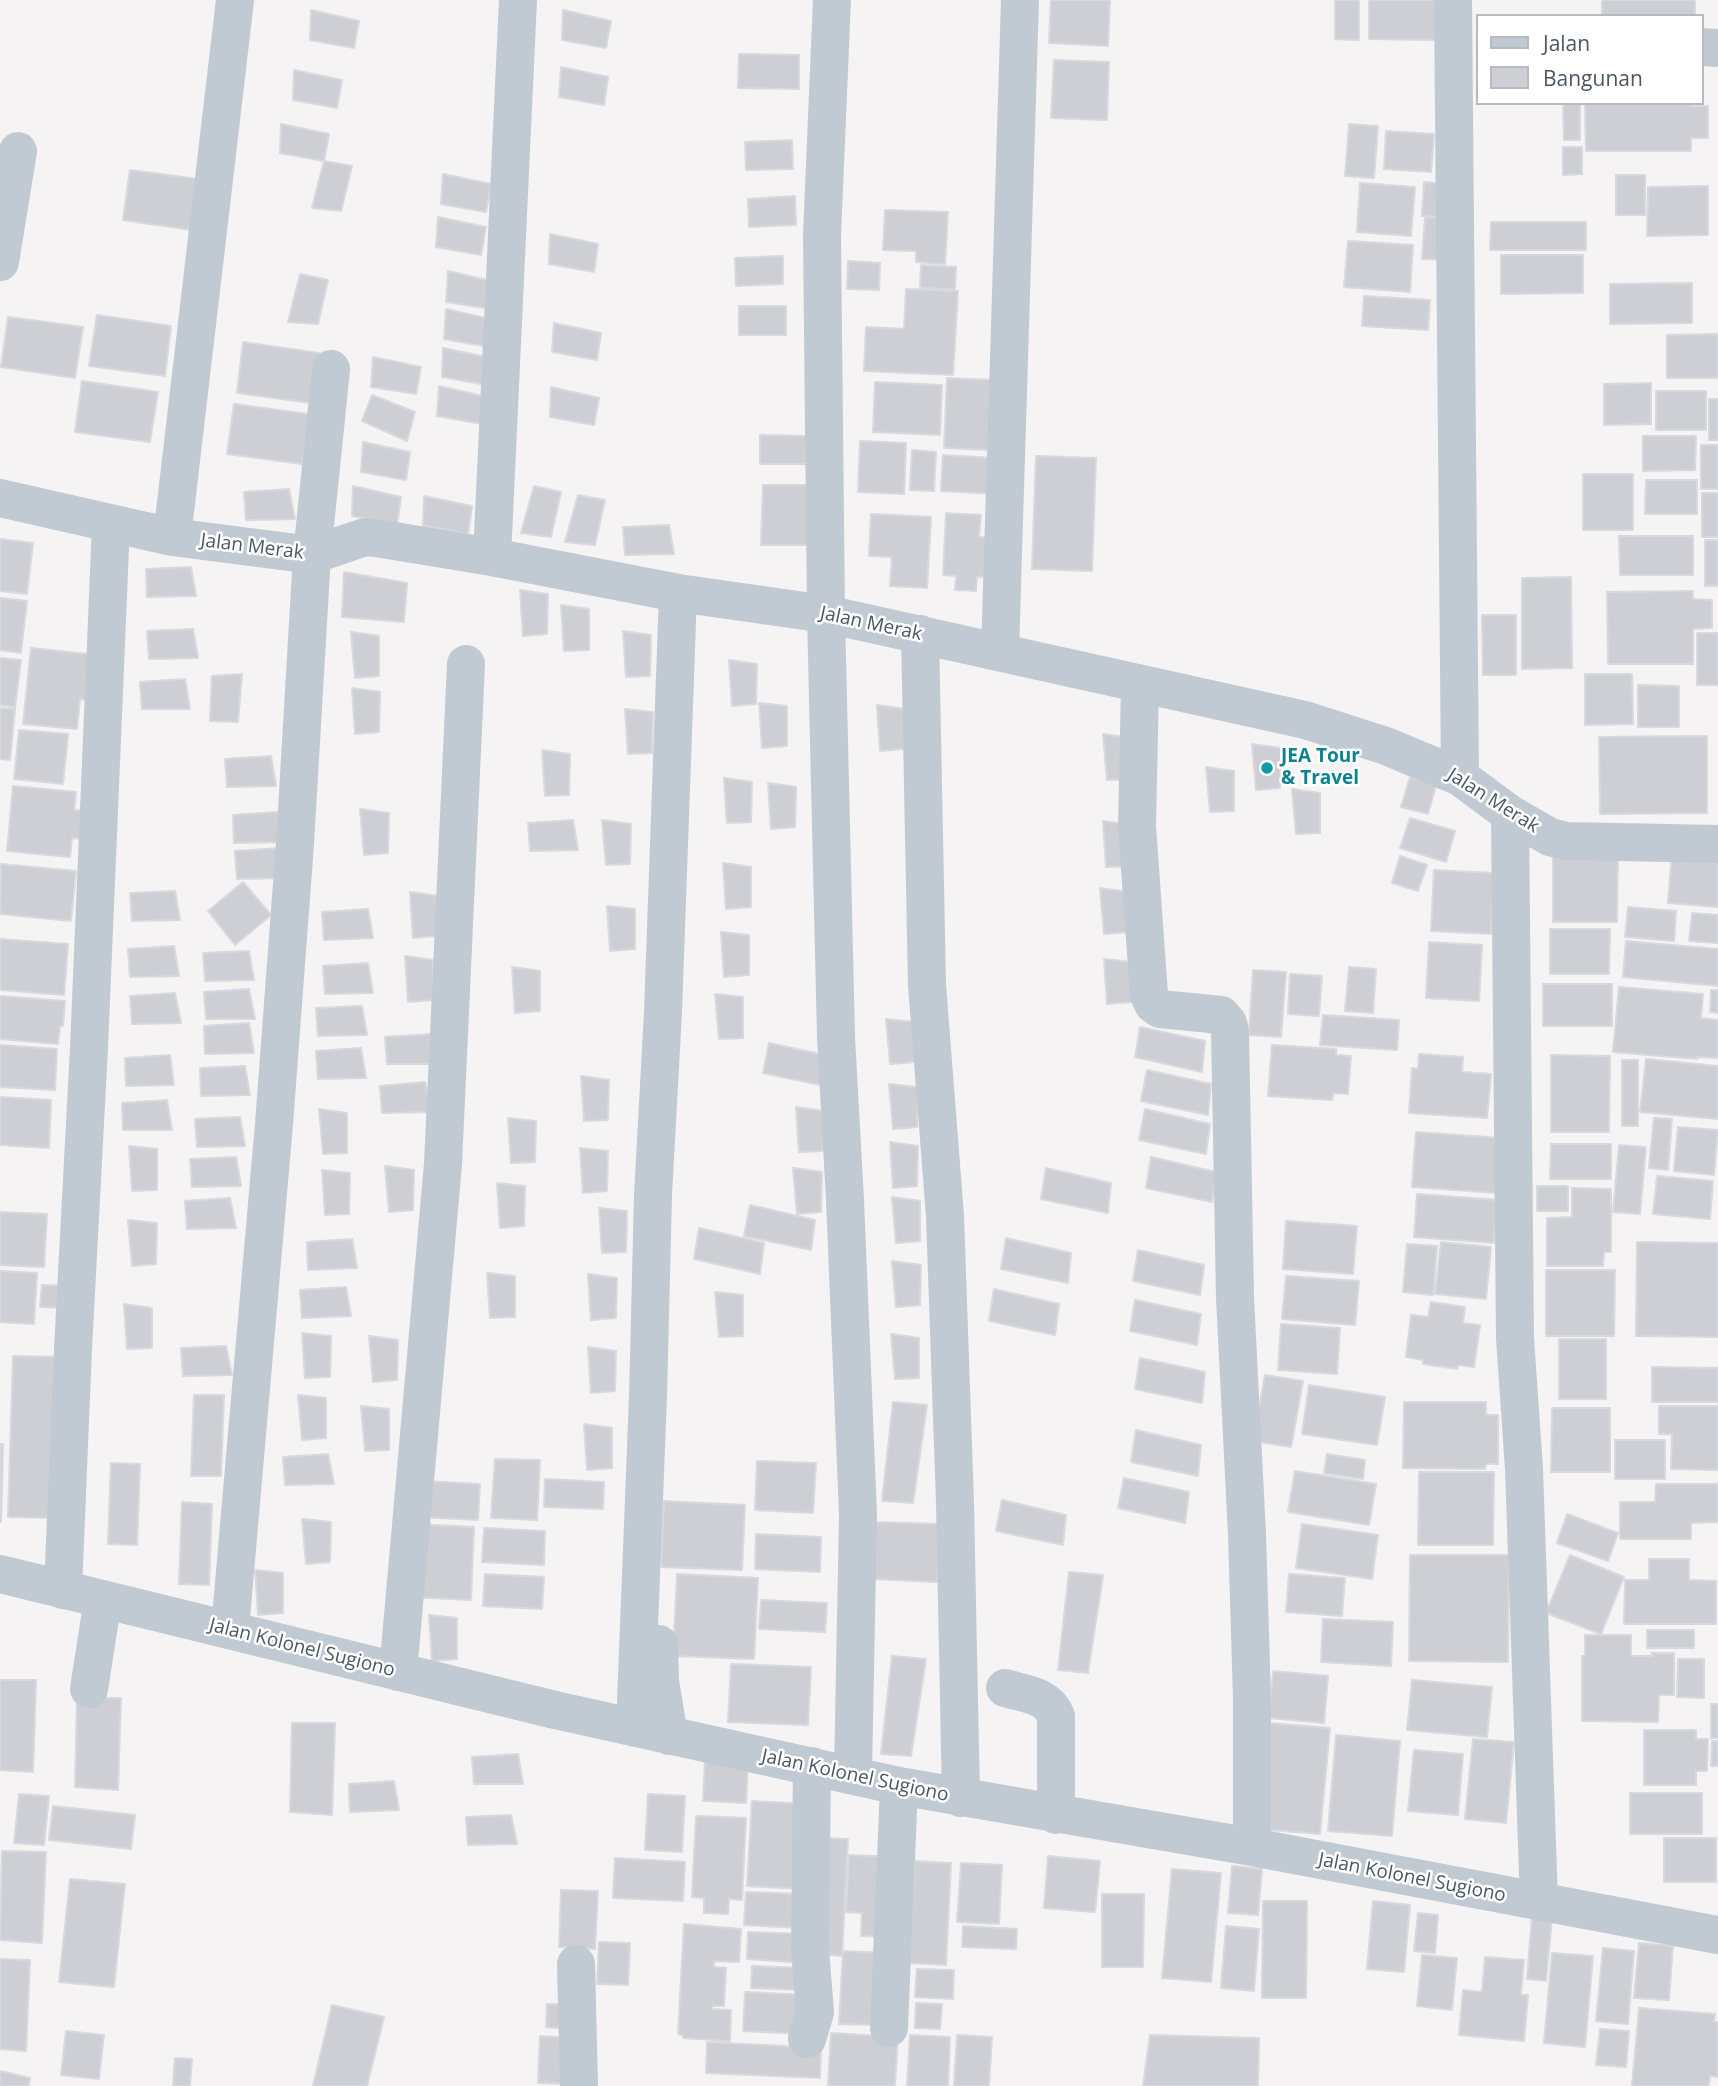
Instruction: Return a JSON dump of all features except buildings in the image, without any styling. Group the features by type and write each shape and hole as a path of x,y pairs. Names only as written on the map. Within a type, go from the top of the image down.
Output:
{"street":[{"path":"172,537 235,0"},
{"path":"492,557 518,0"},
{"path":"832,0 822,234 825,614 836,1038 858,1514 853,1775"},
{"path":"1000,652 1020,0"},
{"path":"1453,0 1460,777"},
{"path":"0,262 18,151"},
{"path":"230,1629 275,1110 295,844 312,555 331,369"},
{"name":"Jalan Merak","path":"0,498 172,537 312,555 365,537 492,557 678,593 825,614 1305,720 1386,746 1460,777 1510,814 1550,837 1566,841 1718,844"},
{"path":"63,1590 111,524"},
{"path":"652,1732 648,1397 653,1195 663,1012 678,593"},
{"path":"920,634 927,985 945,1216 955,1503 961,1798"},
{"path":"398,1672 443,1164 466,664"},
{"path":"1140,684 1137,826 1149,995 1153,1004 1160,1009 1221,1015 1228,1023 1230,1031 1235,1298 1251,1672 1252,1847"},
{"path":"1510,814 1515,1338 1524,1469 1539,1902"},
{"name":"Jalan Kolonel Sugiono","path":"0,1574 652,1732 899,1786 1252,1847 1718,1935"},
{"path":"652,1732 663,1595"},
{"path":"89,1689 103,1599"},
{"path":"1005,1688 1044,1700 1056,1716 1056,1815"},
{"path":"807,2039 815,2012 810,1949 812,1766"},
{"path":"888,2028 899,1786"},
{"path":"576,1964 579,2086"}],"place":[{"name":"JEA Tour & Travel","path":"1267,768"}]}
